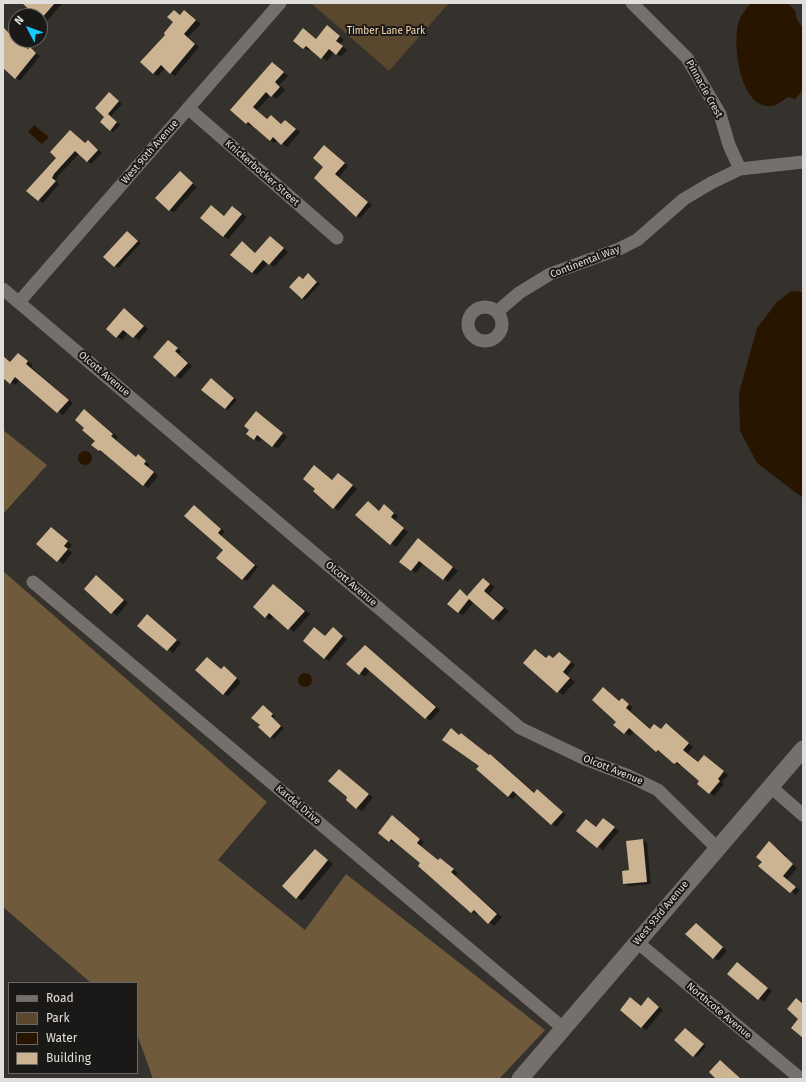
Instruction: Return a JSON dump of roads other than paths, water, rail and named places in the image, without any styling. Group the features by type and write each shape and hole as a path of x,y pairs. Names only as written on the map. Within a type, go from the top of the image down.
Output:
{"street":[{"name":"West 90th Avenue","path":"19,302 280,3"},
{"name":"Pinnacle Crest","path":"632,3 687,58 720,114 729,145 740,169"},
{"name":"Knickerbocker Street","path":"188,108 337,238"},
{"name":"Continental Way","path":"497,312 519,293 550,274 619,249 636,240 684,199 740,169 803,162"},
{"name":"Olcott Avenue","path":"3,289 520,728 585,759 629,776 658,790 717,848"},
{"name":"Kardel Drive","path":"33,582 563,1028"},
{"name":"West 93rd Avenue","path":"520,1079 803,749"},
{"path":"771,787 803,815"},
{"name":"Northcote Avenue","path":"636,942 802,1079"}],"water":[{"path":"751,3 788,3 796,12 796,17 803,29 803,90 795,99 788,97 775,105 766,106 757,102 750,94 744,83 740,71 736,45 737,33 740,18"},
{"path":"34,125 49,137 42,144 28,132"},
{"path":"791,291 803,292 803,498 757,463 740,431 739,393 757,328 777,302"},
{"path":"82,451 88,451 92,455 92,461 88,465 82,465 78,461 78,455"},
{"path":"302,673 308,673 312,677 312,683 308,687 302,687 298,683 298,677"}],"park label":[{"name":"Timber Lane Park","path":"386,31"}]}
